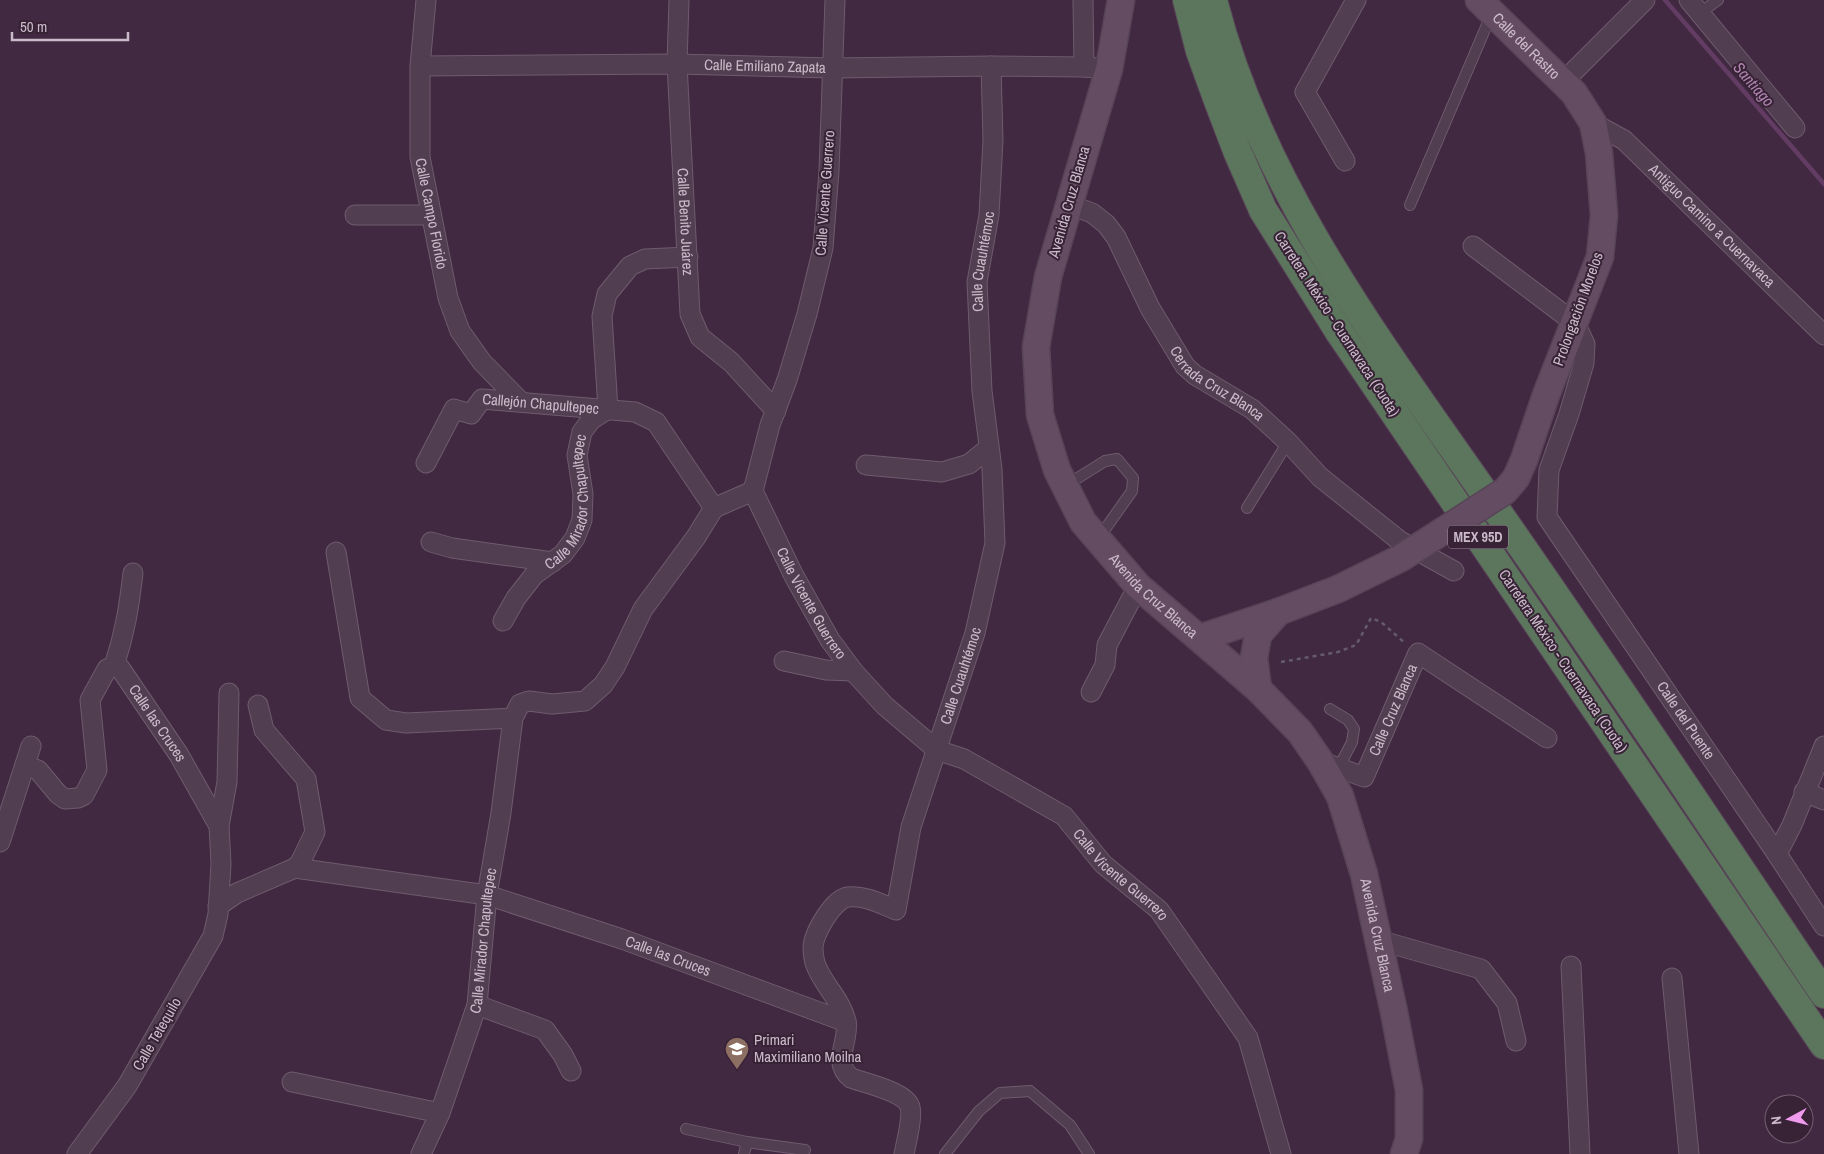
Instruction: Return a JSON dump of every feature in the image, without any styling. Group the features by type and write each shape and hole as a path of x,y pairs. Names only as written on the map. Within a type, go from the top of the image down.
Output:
{"highway":[{"name":"Carretera México - Cuernavaca (Cuota)","path":"1187,0 1200,51 1216,98 1263,210 1340,333 1824,1045"},
{"name":"Carretera México - Cuernavaca (Cuota)","path":"1213,0 1218,21 1242,90 1264,146 1289,194 1325,254 1376,336 1511,530 1824,994"}],"main road":[{"name":"Avenida Cruz Blanca","path":"1121,0 1096,68 1068,204 1048,277 1036,347 1040,416 1057,470 1083,522 1138,586 1258,688 1330,764 1364,874 1409,1090 1409,1139 1404,1154"},
{"name":"Calle del Rastro","path":"1486,6 1568,87"},
{"name":"Prolongación Morelos","path":"1400,549 1505,491 1516,478 1600,257 1604,215 1599,153 1593,123 1568,87"},
{"path":"1200,638 1278,612 1338,588 1400,549"},
{"path":"1258,688 1254,658 1258,635 1278,612"}],"street":[{"name":"Calle Campo Florido","path":"426,0 420,66 420,157 448,298 460,332 482,362 520,402"},
{"name":"Calle Benito Juárez","path":"679,0 677,64 690,314 700,337 731,362 776,411"},
{"name":"Calle Vicente Guerrero","path":"835,0 824,248 807,314 770,425 753,491 794,576 830,640 853,671 885,706 938,750 964,759 1064,816 1103,864 1159,910 1248,1038 1281,1154"},
{"path":"1083,0 1096,68"},
{"path":"1345,161 1305,92 1356,0"},
{"path":"1568,87 1646,0"},
{"path":"1694,6 1795,128"},
{"name":"Calle Emiliano Zapata","path":"420,66 677,64 833,68 991,66 1096,68"},
{"name":"Calle Cuauhtémoc","path":"904,1154 910,1122 910,1107 902,1096 851,1078 844,1072 841,1064 846,1022 839,1003 815,963 812,947 818,929 836,902 846,897 863,897 896,910 912,826 975,633 995,543 989,448 982,391 977,282 989,214 993,140 991,66"},
{"name":"Antiguo Camino a Cuernavaca","path":"1593,123 1624,140 1824,335"},
{"name":"Cerrada Cruz Blanca","path":"1068,204 1092,213 1106,224 1116,237 1150,308 1185,366 1195,375 1252,409 1288,442 1320,477 1400,549 1454,571"},
{"path":"355,215 431,215"},
{"path":"1474,246 1574,322"},
{"path":"688,256 645,259 630,266 607,294 602,316 608,409 634,412 656,422 714,508"},
{"name":"Calle del Puente","path":"1574,322 1585,344 1584,363 1550,470 1547,517 1824,926"},
{"name":"Callejón Chapultepec","path":"426,463 454,409 472,414 482,399 608,409"},
{"name":"Calle Mirador Chapultepec","path":"503,621 516,598 534,576 563,554 575,538 582,520 583,494 576,455 582,432 591,420 608,409"},
{"path":"866,465 942,472 969,464 989,448"},
{"path":"336,552 360,698 386,720 406,723 513,718 520,704 529,701 552,704 585,701 603,685 615,667 643,609 696,537 714,508 753,491"},
{"path":"431,542 452,548 553,562"},
{"path":"24,766 38,770 58,794 65,799 78,798 84,795 97,770 90,700 107,670 114,666 124,636 134,573"},
{"path":"1091,692 1105,666 1107,645 1138,586"},
{"path":"1418,654 1547,738"},
{"name":"Calle Cruz Blanca","path":"1330,764 1364,777 1418,654"},
{"path":"784,661 826,670 853,671"},
{"name":"Calle las Cruces","path":"114,666 120,668 179,755 219,826 218,906"},
{"path":"219,826 227,782 229,693"},
{"path":"218,906 237,892 295,868 315,832 306,779 264,730 258,705"},
{"name":"Calle Mirador Chapultepec","path":"421,1154 440,1113 477,1005 487,895 501,813 513,718"},
{"path":"0,842 6,800 24,766 31,746"},
{"path":"1777,854 1792,825 1824,746"},
{"path":"1804,792 1824,800"},
{"name":"Calle las Cruces","path":"295,868 487,895 622,939 846,1022"},
{"name":"Calle Tetequilo","path":"77,1154 127,1086 214,936 218,906"},
{"path":"1378,940 1481,969 1507,1003 1516,1041"},
{"path":"1571,966 1580,1154"},
{"path":"1672,978 1689,1154"},
{"path":"477,1005 545,1030 563,1055 571,1071"},
{"path":"292,1082 440,1113"}],"lane":[{"path":"1694,6 1718,0"},
{"path":"1410,205 1486,6"},
{"path":"1247,508 1288,442"},
{"path":"1065,486 1105,461 1117,459 1133,478 1132,491 1098,540"},
{"path":"1330,709 1348,720 1354,729 1352,742 1330,764"},
{"path":"945,1154 979,1111 1000,1092 1030,1091 1070,1124 1089,1154"},
{"path":"686,1129 747,1142 805,1150"},
{"path":"744,1154 747,1142"}],"path":[{"name":"Calle Cruz Blanca","path":"1280,662 1338,652 1356,645 1372,618 1381,622 1418,654"}],"waterway":[{"name":"Santiago","path":"1665,0 1824,184"}],"place":[{"name":"Primari Maximiliano Moilna","path":"737,1070"}]}
